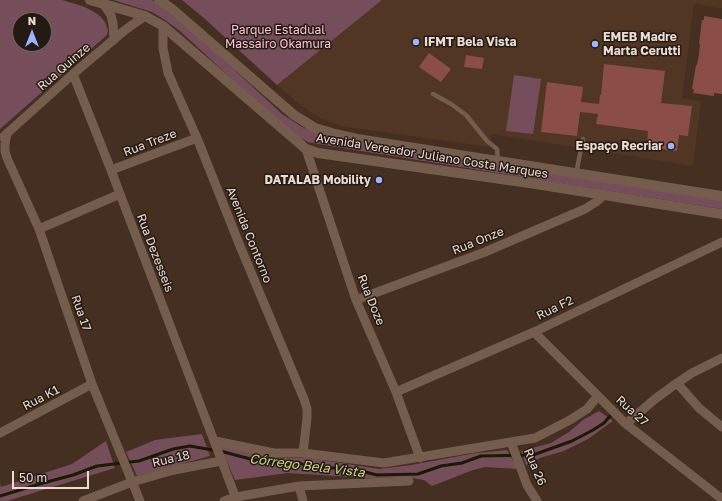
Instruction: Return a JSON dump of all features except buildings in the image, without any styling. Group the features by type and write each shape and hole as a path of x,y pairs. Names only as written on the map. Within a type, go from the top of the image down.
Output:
{"main road":[{"name":"Avenida Vereador Juliano Costa Marques","path":"90,0 145,16 163,26 306,149 318,153 536,184 722,214"},
{"name":"Avenida Vereador Juliano Costa Marques","path":"159,0 172,9 294,115 315,128 356,139 722,196"}],"street":[{"path":"104,4 111,15 114,40"},
{"name":"Rua Quinze","path":"4,136 73,74 125,30 145,16"},
{"name":"Avenida Contorno","path":"163,26 163,48 168,73 197,138 307,409 302,453"},
{"name":"Rua Dezesseis","path":"73,74 236,499"},
{"name":"Rua 17","path":"4,136 7,158 39,229 92,384 140,501"},
{"name":"Rua Treze","path":"111,170 197,138"},
{"name":"Rua Doze","path":"306,149 356,300 396,392 420,458"},
{"path":"39,229 120,194"},
{"name":"Rua Onze","path":"356,300 485,252 585,209 604,195"},
{"name":"Rua F2","path":"396,392 534,332 722,242"},
{"name":"Rua 27","path":"534,332 624,421 722,499"},
{"path":"624,421 676,383 722,358"},
{"path":"676,383 698,408 722,427"},
{"name":"Rua K1","path":"0,432 92,384"},
{"path":"215,442 274,453 302,453 384,463 512,446 535,438 570,420 587,409 598,396"},
{"name":"Rua 26","path":"512,446 527,485 537,501"},
{"name":"Rua 18","path":"83,501 132,482 221,459"},
{"path":"224,501 299,486 409,481"},
{"path":"299,486 303,501"}],"lane":[{"path":"433,94 451,104 466,115 486,141 497,149 498,161"},
{"path":"576,174 583,139"}],"shaded area":[{"path":"382,0 722,0 722,8 694,4 682,98 701,101 693,166 492,134 489,147 341,126 320,118 299,104 277,85"}],"green space":[{"path":"0,0 62,0 85,7 100,16 105,22 108,30 107,35 0,129"},
{"path":"113,0 152,0 189,28 282,114 302,127 320,134 722,200 722,209 308,142 295,135 180,31 165,20 152,12"},
{"name":"Parque Estadual Massairo Okamura","path":"182,0 382,0 277,85"},
{"path":"514,75 541,79 533,134 506,131"},
{"path":"599,411 613,421 588,439 564,451 540,458 526,465 521,451 551,443 569,432 583,420"},
{"path":"202,434 210,456 137,476 126,452 155,440"},
{"path":"106,441 115,468 7,501 0,501 0,484 1,487 72,464"},
{"path":"220,446 282,458 309,458 379,469 411,465 476,453 507,450 518,469 485,467 473,470 432,486 424,480 405,477 368,478 288,473 235,480"}],"waterway":[{"name":"Córrego Bela Vista","path":"0,496 73,475 97,466 139,461 173,449 190,446 224,452 258,461 285,464 300,463 311,468 343,468 377,475 418,474 441,466 462,463 481,456 533,455 572,441 604,423 610,416"}],"place":[{"name":"IFMT Bela Vista","path":"416,42"},
{"name":"EMEB Madre Marta Cerutti","path":"595,44"},
{"name":"Espaço Recriar","path":"671,146"},
{"name":"DATALAB Mobility","path":"379,180"}]}
